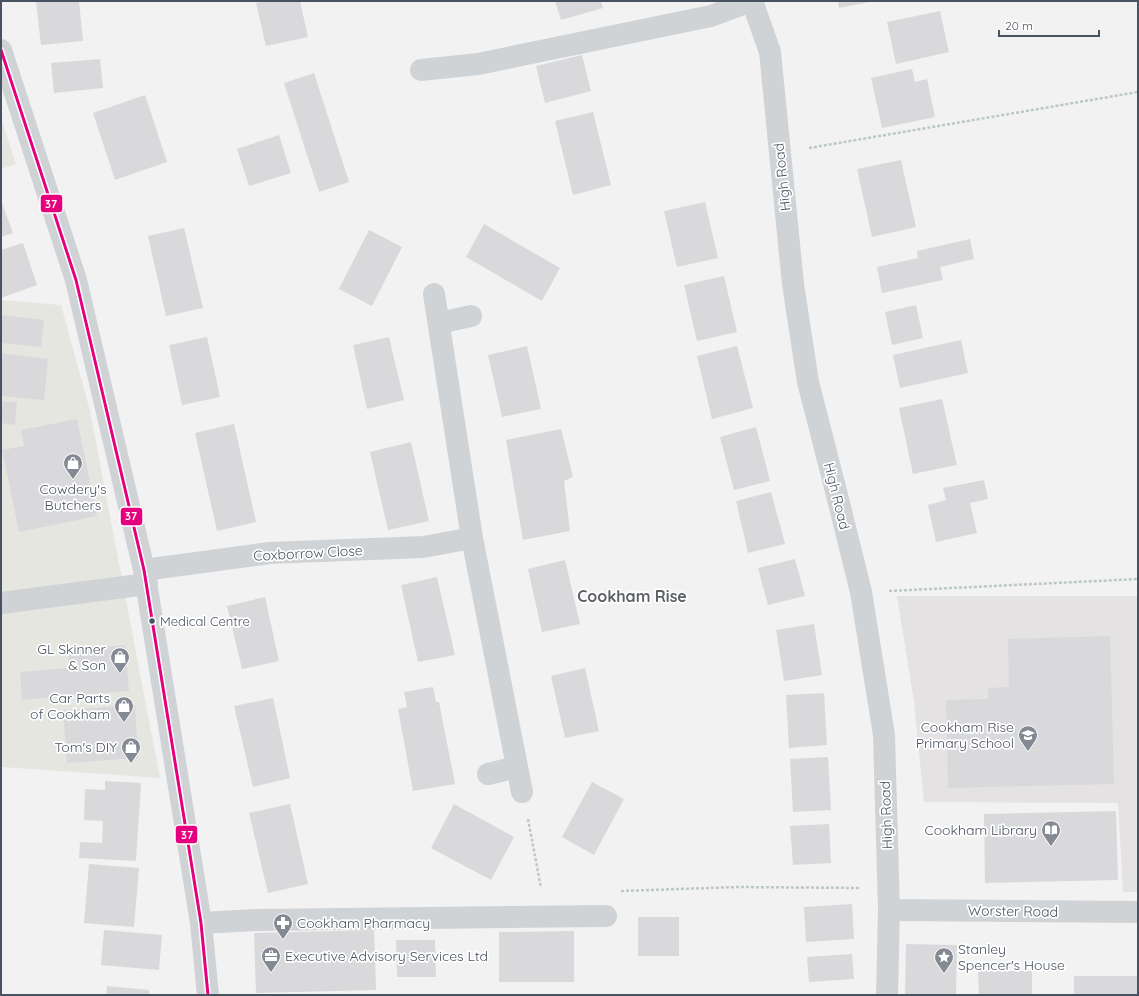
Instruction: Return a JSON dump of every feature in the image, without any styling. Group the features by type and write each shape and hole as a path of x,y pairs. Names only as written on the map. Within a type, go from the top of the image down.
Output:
{"street":[{"path":"421,70 478,64 703,17 751,1"},
{"name":"High Road","path":"751,1 770,52 793,284 808,382 860,592 884,736 889,910 887,995"},
{"path":"1,50 6,84 76,280 145,577 201,923 208,995"},
{"path":"434,294 472,538 522,792"},
{"path":"439,323 471,316"},
{"name":"Coxborrow Close","path":"1,603 270,553 422,547 472,538"},
{"path":"488,774 517,767"},
{"name":"Worster Road","path":"889,910 1138,912"},
{"path":"201,923 256,920 606,916"}],"path":[{"path":"779,152 1138,92"},
{"path":"860,592 1138,579"},
{"path":"522,792 541,890"},
{"path":"620,891 738,887 888,888"}],"shaded area":[{"path":"1,118 16,164 1,169"},
{"path":"1,300 61,305 90,411 160,778 1,767"},
{"name":"Cookham Rise Primary School","path":"897,596 1138,596 1138,892 1123,892 1118,803 924,802 914,702"}],"building":[{"path":"36,1 79,1 83,41 41,45"},
{"path":"266,1 300,1 308,37 266,46 256,3"},
{"path":"555,1 601,1 603,8 561,20"},
{"path":"838,1 869,1 869,2 839,8"},
{"path":"940,11 949,52 896,64 887,22"},
{"path":"582,55 591,91 545,103 536,66"},
{"path":"100,59 103,88 54,93 51,63"},
{"path":"912,69 915,82 927,79 935,117 882,128 871,78"},
{"path":"314,73 349,182 319,192 284,83"},
{"path":"145,95 167,162 115,180 93,113"},
{"path":"593,112 611,185 573,195 555,121"},
{"path":"279,135 291,173 249,186 237,149"},
{"path":"901,160 916,227 872,237 857,169"},
{"path":"1,200 13,233 1,237"},
{"path":"705,202 718,258 677,267 664,211"},
{"path":"484,224 560,268 542,301 466,257"},
{"path":"184,228 203,308 166,316 148,236"},
{"path":"369,230 402,247 372,306 339,289"},
{"path":"970,239 974,259 940,267 943,280 882,293 877,267 918,258 917,251"},
{"path":"23,243 37,285 1,298 1,250"},
{"path":"724,276 737,332 697,341 684,285"},
{"path":"916,305 923,338 892,345 885,312"},
{"path":"1,315 44,320 41,347 1,343"},
{"path":"207,337 220,397 182,405 169,345"},
{"path":"389,337 404,400 367,409 353,345"},
{"path":"961,340 968,373 900,388 893,355"},
{"path":"527,346 541,409 502,417 488,355"},
{"path":"737,346 753,408 712,419 697,356"},
{"path":"1,353 48,359 44,400 1,396"},
{"path":"942,399 957,465 913,474 899,408"},
{"path":"1,401 17,402 15,425 1,423"},
{"path":"77,419 97,516 19,532 2,450 24,446 21,430"},
{"path":"234,424 256,522 217,531 195,433"},
{"path":"756,427 770,481 734,490 720,437"},
{"path":"561,429 573,477 564,481 570,531 523,540 506,440"},
{"path":"411,442 429,521 388,530 370,452"},
{"path":"984,480 988,499 970,503 977,533 936,542 928,505 946,500 943,488"},
{"path":"771,492 785,544 748,553 736,501"},
{"path":"795,559 805,596 768,605 758,568"},
{"path":"565,560 580,624 542,632 528,569"},
{"path":"437,577 455,655 418,662 401,585"},
{"path":"265,597 279,661 242,669 227,606"},
{"path":"814,624 822,675 784,681 776,630"},
{"path":"1110,636 1114,784 948,788 946,700 988,699 988,688 1009,687 1008,639"},
{"path":"125,645 129,691 22,700 20,672 69,668 67,649"},
{"path":"585,668 599,731 565,738 551,676"},
{"path":"433,687 436,702 439,702 455,784 413,791 398,709 407,707 404,692"},
{"path":"824,693 827,745 789,748 786,695"},
{"path":"273,698 290,778 253,787 234,706"},
{"path":"135,705 138,758 67,763 63,710"},
{"path":"828,757 831,810 793,812 790,759"},
{"path":"105,781 141,783 136,861 79,858 80,842 102,843 103,821 84,820 85,789 105,790"},
{"path":"592,782 624,799 594,855 562,837"},
{"path":"290,804 308,884 268,893 249,813"},
{"path":"454,804 514,837 491,880 431,848"},
{"name":"Cookham Library","path":"1116,811 1118,880 985,883 984,814"},
{"path":"829,824 831,863 793,865 790,826"},
{"path":"89,864 139,868 134,927 84,923"},
{"path":"852,904 854,939 806,942 804,907"},
{"path":"638,917 679,917 679,956 638,956"},
{"path":"104,930 162,935 159,970 101,965"},
{"path":"374,930 376,990 256,993 254,933"},
{"path":"574,931 574,982 499,982 499,932"},
{"path":"396,940 435,940 436,977 397,977"},
{"path":"906,944 957,945 956,995 905,995"},
{"path":"852,954 854,979 809,982 807,957"},
{"path":"978,971 1032,971 1032,995 979,995"},
{"path":"1074,976 1138,976 1138,995 1074,995"},
{"path":"107,986 149,990 149,995 106,995"}],"transit line":[{"name":"37","path":"1,50 76,280 144,570 201,923 208,995"}],"place":[{"name":"Cowdery's Butchers","path":"73,480"},
{"name":"Medical Centre","path":"152,621"},
{"name":"GL Skinner & Son","path":"120,674"},
{"name":"Car Parts of Cookham","path":"124,723"},
{"name":"Cookham Rise Primary School","path":"1028,752"},
{"name":"Tom's DIY","path":"131,764"},
{"name":"Cookham Library","path":"1051,847"},
{"name":"Cookham Pharmacy","path":"283,940"},
{"name":"Executive Advisory Services Ltd","path":"271,973"},
{"name":"Stanley Spencer's House","path":"944,974"}],"district":[{"name":"Cookham Rise","path":"632,596"}]}
